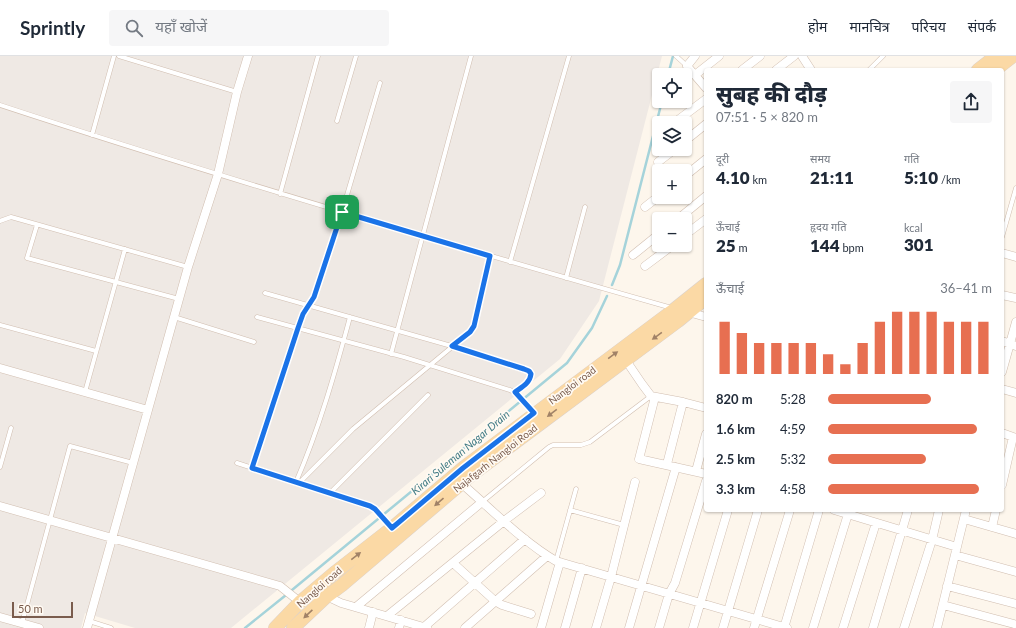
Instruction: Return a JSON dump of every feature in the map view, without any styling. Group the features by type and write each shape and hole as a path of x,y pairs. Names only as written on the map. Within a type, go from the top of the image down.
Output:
{"main road":[{"path":"981,68 996,56"},
{"path":"998,68 1013,56"},
{"name":"Nangloi road","path":"274,628 300,602 321,593 333,574 388,524 463,468 531,409 682,311 704,286"},
{"name":"Najafgarh Nangloi Road","path":"293,628 321,593 348,580 461,483 626,359 682,311 704,299"}],"street":[{"path":"88,625 188,267 218,174 237,92 248,56"},
{"path":"695,56 684,63 704,86"},
{"path":"695,75 719,56"},
{"path":"745,68 760,56"},
{"path":"779,68 794,56"},
{"path":"802,56 810,68"},
{"path":"683,116 704,100"},
{"path":"692,135 704,126"},
{"path":"658,162 666,156"},
{"path":"692,170 704,161"},
{"path":"687,212 704,198"},
{"path":"645,207 652,202"},
{"path":"692,230 704,221"},
{"path":"633,255 652,240"},
{"path":"645,266 664,252"},
{"path":"1004,254 1016,257"},
{"path":"1004,295 1016,298"},
{"path":"682,311 704,316"},
{"path":"1004,364 1016,322"},
{"path":"626,359 642,384 653,396 704,407"},
{"path":"0,368 148,410"},
{"path":"1004,390 1016,393"},
{"path":"653,396 639,459 704,473"},
{"path":"666,464 683,402"},
{"path":"1004,434 1015,438 1004,478"},
{"path":"696,471 704,441"},
{"path":"630,628 676,467"},
{"path":"596,628 611,577 635,482"},
{"path":"461,483 525,539 547,556 558,561 785,628 818,512"},
{"path":"659,628 669,594 675,584 704,488"},
{"path":"387,616 504,521 541,493"},
{"path":"356,607 482,502"},
{"path":"0,506 280,586 300,602"},
{"path":"694,628 727,512"},
{"path":"723,628 757,512"},
{"path":"754,628 789,512"},
{"path":"841,512 932,540 956,551 1016,572"},
{"path":"862,519 864,512"},
{"path":"874,628 908,512"},
{"path":"904,628 932,540 939,512"},
{"path":"938,628 966,512"},
{"path":"992,527 996,512"},
{"path":"813,628 848,514"},
{"path":"964,519 1016,534"},
{"path":"843,628 876,523"},
{"path":"321,593 341,603 387,616 400,624 425,628 525,539"},
{"path":"465,628 547,556"},
{"path":"541,628 558,561"},
{"path":"453,562 495,601 506,607 531,614"},
{"path":"565,628 582,568"},
{"path":"947,586 1016,604"},
{"path":"943,605 1014,624"},
{"path":"368,628 373,612"},
{"path":"0,617 39,628"}],"lane":[{"path":"92,135 114,56"},
{"path":"119,56 237,92"},
{"path":"280,194 318,56"},
{"path":"337,121 356,56"},
{"path":"391,354 471,56"},
{"path":"510,262 569,56"},
{"path":"676,56 684,63"},
{"path":"871,68 884,56"},
{"path":"252,468 303,314 314,297 342,212 380,83"},
{"path":"0,105 280,194 682,311"},
{"path":"1004,229 1016,188"},
{"path":"566,278 585,207"},
{"path":"0,221 12,218 188,267"},
{"path":"37,225 28,258 179,299"},
{"path":"84,392 124,249"},
{"path":"297,482 353,429 470,332 474,326 490,256"},
{"path":"265,293 452,346 529,371 531,374 530,379 517,394"},
{"path":"174,317 254,342"},
{"path":"257,317 430,365 517,394 531,409"},
{"path":"297,482 318,424 350,317"},
{"path":"0,324 96,351"},
{"path":"330,493 428,395"},
{"path":"482,502 549,447 554,445 581,445 590,442 653,396"},
{"path":"0,467 11,428"},
{"path":"22,623 70,446 133,463"},
{"path":"237,463 370,506 375,509 388,524"},
{"path":"558,561 576,488"},
{"path":"570,510 624,525"},
{"path":"88,625 111,628"}],"shaded area":[{"path":"0,56 662,56 659,68 652,68 652,95 599,301 560,359 231,628 135,628 85,613 81,628 0,628"}],"waterway":[{"name":"Kirari Suleman Nagar Drain","path":"670,68 673,56"},
{"name":"Kirari Suleman Nagar Drain","path":"612,285 620,265 660,108"},
{"name":"Kirari Suleman Nagar Drain","path":"292,590 567,363 592,328 607,296"},
{"name":"Kirari Suleman Nagar Drain","path":"245,628 286,595"}],"route":[{"path":"342,212 490,256 474,326 470,332 452,346 524,369 529,371 531,374 530,379 515,392 528,404 534,413 463,468 392,528 375,509 370,506 252,468 298,328 303,314 314,297 342,212"}]}
